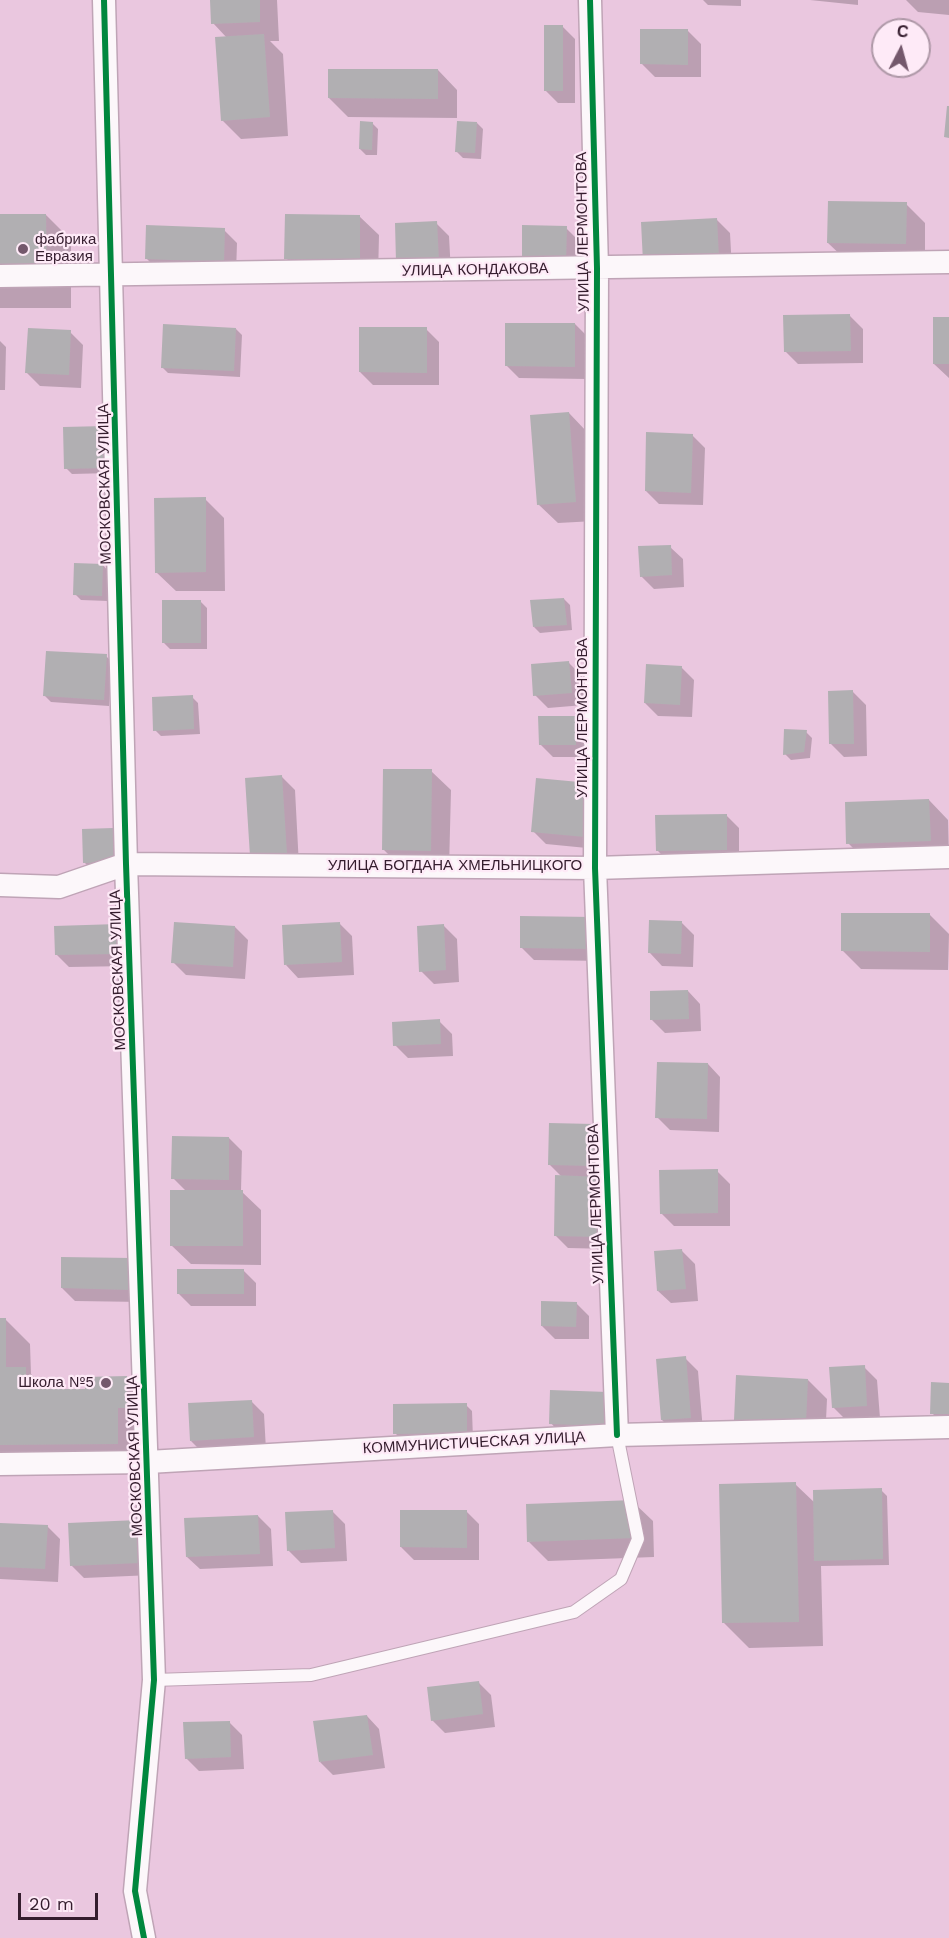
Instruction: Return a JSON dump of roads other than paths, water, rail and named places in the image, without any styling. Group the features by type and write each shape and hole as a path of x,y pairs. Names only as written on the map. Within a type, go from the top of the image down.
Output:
{"street":[{"name":"МОСКОВСКАЯ УЛИЦА","path":"104,0 126,864 154,1680 135,1891 144,1938"},
{"name":"УЛИЦА ЛЕРМОНТОВА","path":"590,0 597,268 595,868 617,1435"},
{"name":"УЛИЦА КОНДАКОВА","path":"0,276 949,262"},
{"name":"УЛИЦА БОГДАНА ХМЕЛЬНИЦКОГО","path":"0,885 59,887 126,864 595,868 949,857"},
{"name":"КОММУНИСТИЧЕСКАЯ УЛИЦА","path":"0,1464 148,1462 617,1435 949,1427"}],"lane":[{"path":"154,1680 311,1675 574,1612 621,1579 638,1539 617,1435"}],"place":[{"name":"фабрика Евразия","path":"23,249"},
{"name":"Школа №5","path":"106,1383"}]}
